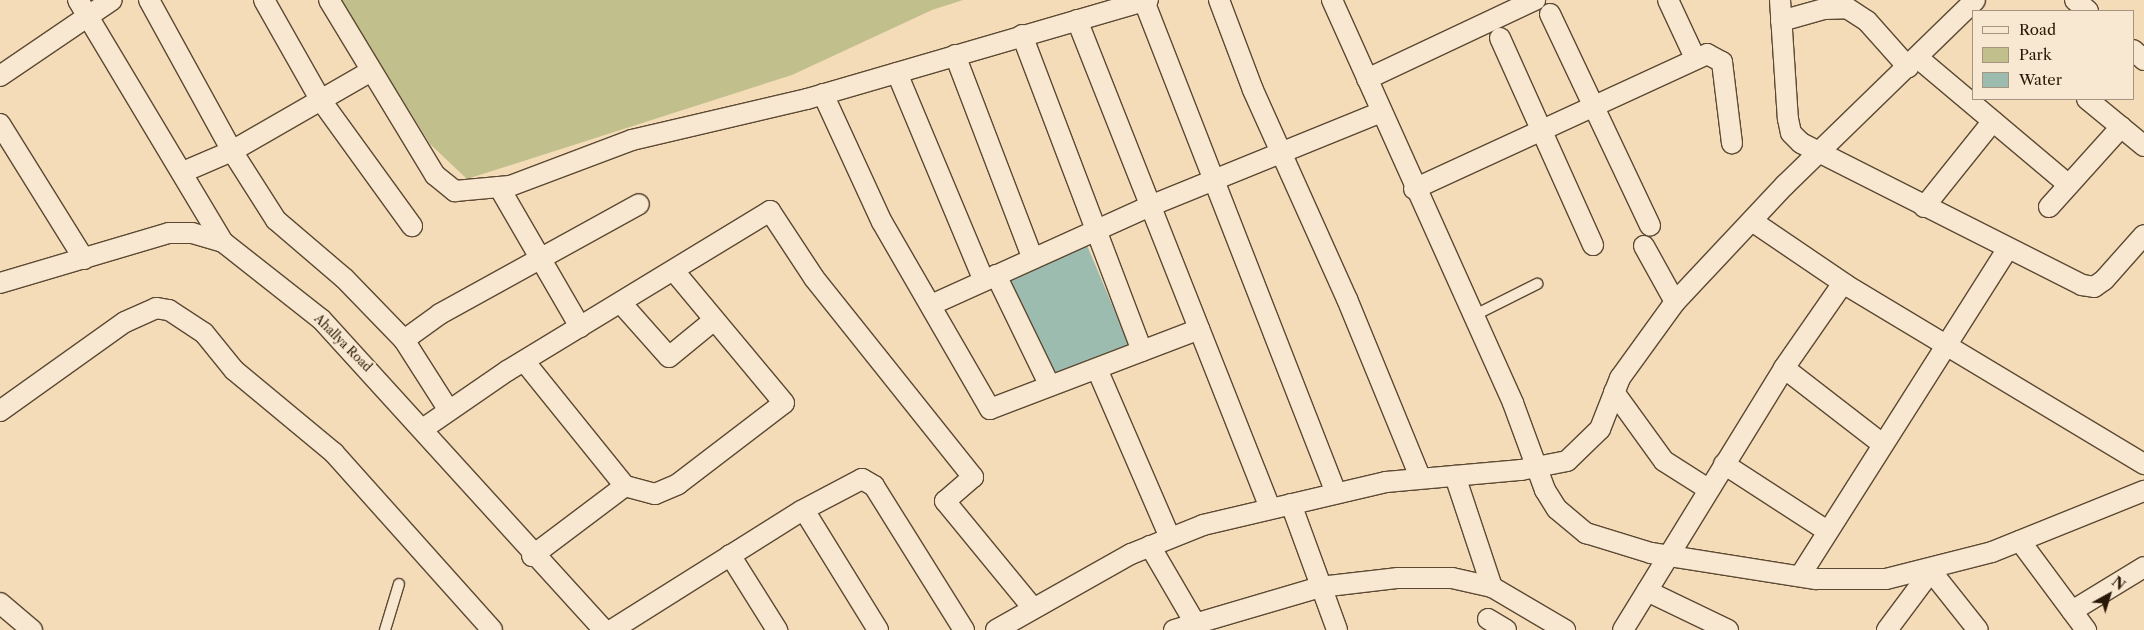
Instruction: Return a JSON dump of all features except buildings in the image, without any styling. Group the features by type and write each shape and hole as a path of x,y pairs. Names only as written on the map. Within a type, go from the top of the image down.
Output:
{"street":[{"path":"0,76 83,8 112,0"},
{"path":"149,0 232,151 276,220 344,278 404,340 448,409"},
{"path":"264,0 320,99 412,226"},
{"path":"329,0 435,175 455,191 499,187 632,140 823,94 1022,35 1146,1 1336,493"},
{"path":"1219,0 1280,154 1347,299 1420,477"},
{"path":"1332,0 1414,188 1473,316 1536,468 1557,509 1586,533 1668,556 1800,576 1886,579 1931,571 2020,541 2144,491"},
{"path":"1367,79 1535,0"},
{"path":"1668,0 1695,58"},
{"path":"1780,0 1791,133 1924,206 2069,281 2094,287 2144,235"},
{"path":"2075,0 2087,10"},
{"path":"996,630 1017,625 1033,608 1150,546 1170,538 1270,508 1420,477 1455,476 1536,468 1567,461 1584,449 1600,429 1614,392 1675,302 1821,150 1975,5"},
{"path":"83,8 183,172 223,242"},
{"path":"1781,21 1824,9 1846,8 1867,21 1913,62 1993,122 2069,185"},
{"path":"1550,14 1650,226"},
{"path":"1077,20 1270,508"},
{"path":"1022,35 1093,231 1142,351"},
{"path":"1500,38 1593,245"},
{"path":"2134,51 2144,60"},
{"path":"1414,188 1707,54 1722,62 1732,144"},
{"path":"955,55 1034,258"},
{"path":"183,172 232,151 371,71"},
{"path":"897,73 990,278 1050,386"},
{"path":"823,94 882,222 988,408 1097,369 1199,329"},
{"path":"2089,100 2144,146"},
{"path":"931,305 1150,206 1381,112"},
{"path":"1924,206 1993,122"},
{"path":"0,124 84,259"},
{"path":"2049,206 2121,127"},
{"path":"499,187 580,328"},
{"path":"404,340 540,257 640,204"},
{"path":"424,428 448,409 524,361 770,212 814,278 973,477 945,501 1033,608"},
{"path":"1752,221 1843,283 2144,464"},
{"name":"Ahallya Road","path":"0,284 169,233 192,233 223,242 321,319 424,428 532,556 604,630"},
{"path":"1644,246 1675,302"},
{"path":"1800,576 1881,443 2008,248"},
{"path":"524,361 625,486 655,494 666,491 784,403 674,271"},
{"path":"1623,630 1784,368 1843,283"},
{"path":"621,304 669,357 714,320"},
{"path":"0,411 125,322 156,308 169,310 204,333 234,370 334,453 492,630"},
{"path":"1784,368 1881,443"},
{"path":"1097,369 1170,538"},
{"path":"1614,392 1664,461 1708,489"},
{"path":"1724,464 1827,531"},
{"path":"1455,476 1492,587"},
{"path":"612,630 804,510 862,479 874,486 964,630"},
{"path":"532,556 625,486"},
{"path":"1291,504 1337,630"},
{"path":"804,510 878,630"},
{"path":"2020,541 2086,630"},
{"path":"1150,546 1195,623"},
{"path":"730,555 778,630"},
{"path":"2072,611 2144,567"},
{"path":"1887,630 1931,571"},
{"path":"1931,571 1978,630"},
{"path":"1174,630 1320,587 1398,578 1452,578 1492,587 1565,630"},
{"path":"1647,592 1728,630"},
{"path":"0,603 32,630"},
{"path":"1488,619 1506,630"}],"lane":[{"path":"1473,316 1537,284"},
{"path":"385,630 399,584"}],"green space":[{"path":"341,0 963,0 932,10 792,75 467,179 430,144"}],"water":[{"path":"1086,243 1130,347 1055,375 1003,279"}]}
